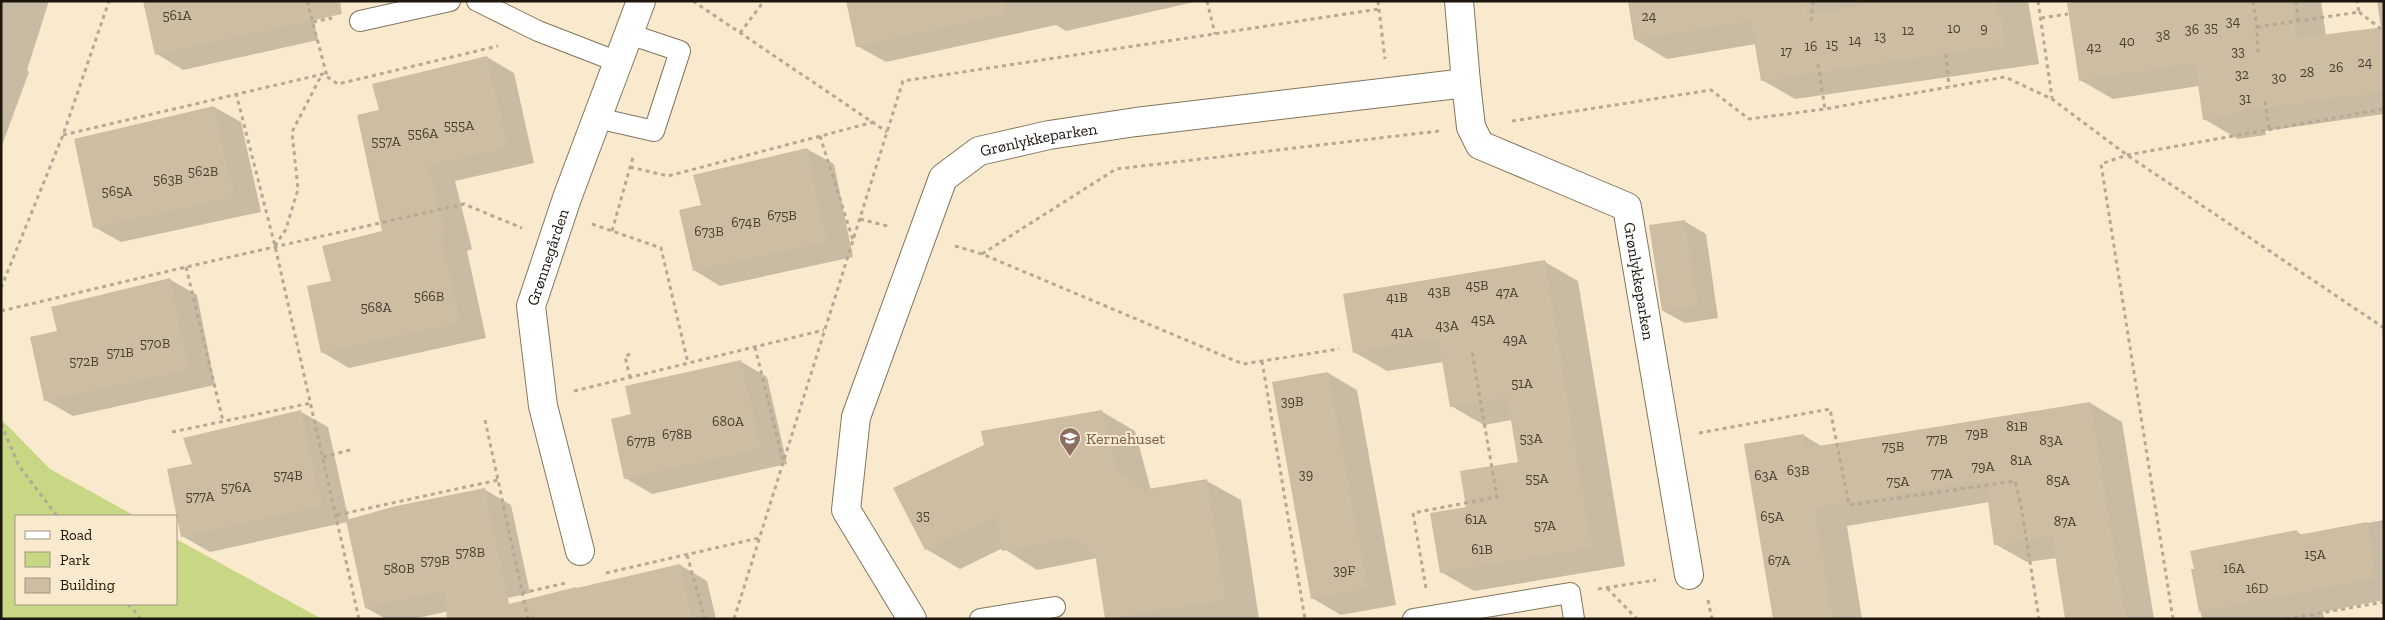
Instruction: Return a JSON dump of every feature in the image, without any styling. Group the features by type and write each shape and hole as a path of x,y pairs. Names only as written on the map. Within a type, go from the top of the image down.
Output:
{"street":[{"name":"Grønnegården","path":"580,551 542,399 531,306 562,213 641,1"},
{"name":"Grønlykkeparken","path":"1459,1 1471,127 1480,145 1627,207 1689,575"},
{"name":"Grønlykkeparken","path":"912,619 846,510 856,417 898,307 921,235 943,178 979,150 1049,135 1136,122 1466,83"}],"lane":[{"path":"360,21 450,1"},
{"path":"477,1 548,35 618,62"},
{"path":"597,118 654,131 680,51 629,34"},
{"path":"1422,617 1570,593 1574,619"},
{"path":"980,619 1055,607"}],"path":[{"path":"1,288 63,135 109,1"},
{"path":"307,1 327,76"},
{"path":"693,1 888,132"},
{"path":"740,32 764,1"},
{"path":"1207,1 1215,34"},
{"path":"1378,1 1389,92"},
{"path":"1811,21 1814,1"},
{"path":"2038,1 2052,99"},
{"path":"2252,1 2257,27 2258,56"},
{"path":"2296,1 2298,21"},
{"path":"2357,1 2359,12 2381,29"},
{"path":"2257,27 2359,12"},
{"path":"2041,18 2068,14"},
{"path":"63,135 322,74 338,84 548,35"},
{"path":"1946,54 1950,87"},
{"path":"1818,64 1825,109"},
{"path":"274,246 286,228 298,189 292,132 322,74"},
{"path":"982,254 1116,169 1471,127 1711,90 1749,119 1825,109 2005,77 2052,99 2128,155 2384,328"},
{"path":"236,93 274,246 359,619"},
{"path":"2265,101 2269,129"},
{"path":"2173,619 2101,164 2128,155 2384,109"},
{"path":"630,166 668,176 874,122"},
{"path":"612,231 641,128"},
{"path":"820,136 853,241"},
{"path":"1,311 186,266 464,204 553,241"},
{"path":"562,213 661,248 688,363"},
{"path":"921,235 982,254 1243,364 1339,349"},
{"path":"186,266 223,422"},
{"path":"542,399 824,330"},
{"path":"755,347 784,462"},
{"path":"1422,617 1413,513 1496,497 1472,352"},
{"path":"630,378 625,356 634,353"},
{"path":"1262,361 1305,619"},
{"path":"172,432 310,403"},
{"path":"1666,439 1830,409 1849,505 2015,481 2021,505 2039,619"},
{"path":"485,420 528,619"},
{"path":"1,424 19,466 56,515"},
{"path":"323,457 354,449"},
{"path":"336,515 498,480"},
{"path":"602,574 759,538"},
{"path":"687,555 704,619"},
{"path":"522,593 575,580"},
{"path":"1607,588 1637,619"},
{"path":"2286,619 2384,602"},
{"path":"129,605 141,619"}],"green space":[{"path":"1,419 50,469 133,515 15,515 15,605 178,605 178,540 322,619 1,619"}],"building":[{"path":"143,1 340,1 342,14 155,55"},
{"path":"846,1 1003,1 1005,14 856,47"},
{"path":"1629,1 1806,1 1808,15 1886,1 1995,1 1997,14 2001,14 2006,45 1761,81 1751,21 1636,40"},
{"path":"2083,1 2291,1 2297,38 2384,27 2384,92 2232,112 2233,116 2203,120 2195,63 2079,81 2067,3"},
{"path":"487,56 508,148 428,165 446,234 441,235 460,323 321,353 307,286 331,281 322,246 382,231 357,115 379,110 372,84"},
{"path":"214,106 235,197 93,228 74,139"},
{"path":"807,148 827,242 693,271 679,210 701,205 693,175"},
{"path":"1685,220 1698,306 1662,311 1649,225"},
{"path":"1545,260 1592,548 1440,573 1430,513 1466,507 1460,471 1518,462 1507,397 1450,407 1438,338 1353,353 1343,294"},
{"path":"170,278 189,370 44,401 30,337 57,331 51,307"},
{"path":"741,360 761,449 624,479 611,419 631,414 625,386"},
{"path":"1328,372 1368,589 1311,599 1272,382"},
{"path":"2090,402 2126,619 2065,619 2052,536 1994,545 1985,480 1815,508 1833,619 1773,619 1744,444 1804,434 1806,448"},
{"path":"301,410 322,506 181,537 167,469 192,464 183,438"},
{"path":"1102,410 1117,471 1142,490 1207,479 1226,600 1105,619 1095,554 1072,538 1002,551 996,516 925,550 893,488 984,445 981,431"},
{"path":"485,488 509,604 680,564 693,619 447,619 444,591 365,608 346,520 396,506"},
{"path":"2367,522 2375,561 2372,562 2376,578 2199,612 2191,569 2194,569 2190,551 2297,530 2298,535"}],"place":[{"name":"Kernehuset","path":"1070,457"}]}
